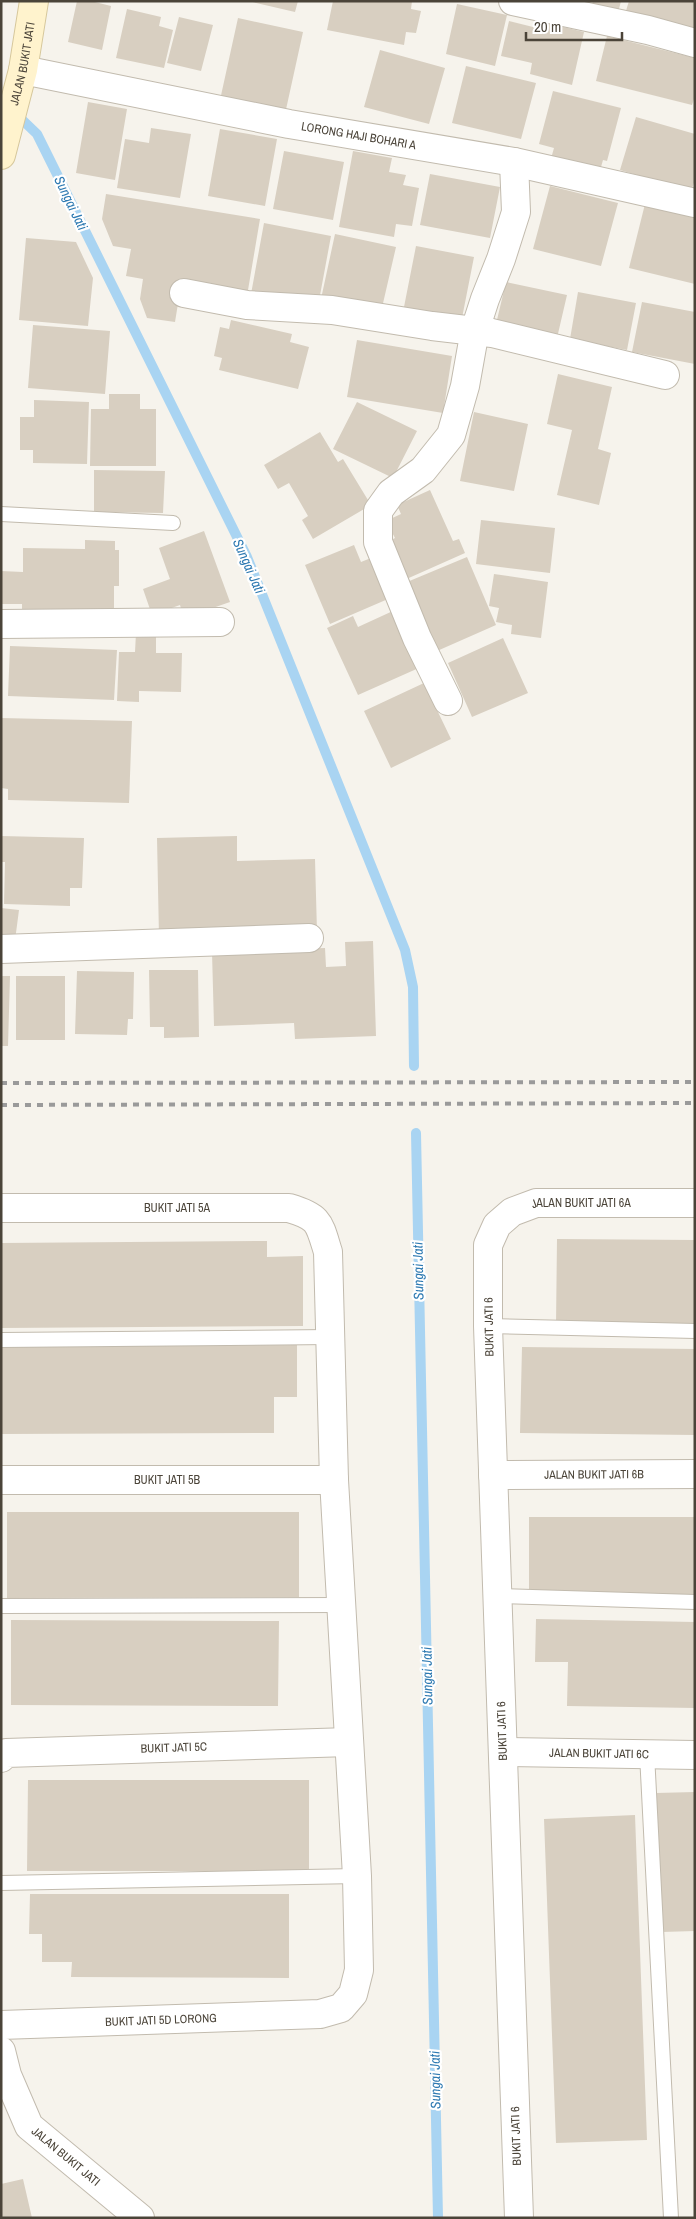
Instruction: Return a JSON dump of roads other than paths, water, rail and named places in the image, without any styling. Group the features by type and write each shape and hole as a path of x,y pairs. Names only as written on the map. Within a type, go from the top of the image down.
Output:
{"street":[{"name":"JALAN BUKIT JATI","path":"5,143 20,78 34,1"},
{"path":"513,1 695,42"},
{"name":"LORONG HAJI BOHARI A","path":"20,78 514,162 695,203"},
{"path":"448,701 417,638 378,542 378,511 391,493 424,470 451,435 465,386 475,330 485,299 502,260 516,212 514,162"},
{"path":"184,293 247,305 332,310 432,326 475,330 665,375"},
{"path":"1,624 220,622"},
{"path":"1,949 309,938"},
{"name":"JALAN BUKIT JATI 6A","path":"488,1245 497,1225 512,1212 536,1202 695,1203"},
{"name":"BUKIT JATI 5A","path":"1,1208 289,1208 308,1213 320,1226 328,1252 334,1480 341,1605"},
{"name":"BUKIT JATI 6","path":"488,1245 488,1326 519,2218"},
{"name":"JALAN BUKIT JATI 6B","path":"493,1475 695,1474"},
{"name":"BUKIT JATI 5B","path":"1,1480 334,1480"},
{"name":"BUKIT JATI 5D LORONG","path":"1,2025 320,2014 341,2008 353,1994 359,1970 356,1876 341,1605"},
{"name":"BUKIT JATI 5C","path":"3,1748 349,1742"},
{"name":"JALAN BUKIT JATI 6C","path":"503,1752 695,1755"},
{"name":"JALAN BUKIT JATI","path":"1,2051 7,2076 29,2126 140,2218"}],"lane":[{"path":"1,514 173,523"},
{"path":"488,1326 695,1331"},
{"path":"1,1340 331,1337"},
{"path":"497,1596 695,1602"},
{"path":"1,1606 341,1605"},
{"path":"647,1754 671,2218"},
{"path":"1,1883 356,1876"}],"waterway":[{"name":"Sungai Jati","path":"14,112 37,134 247,557 405,950 413,987 414,1066"},
{"name":"Sungai Jati","path":"416,1133 438,2218"}],"railway":[{"path":"1,1083 695,1082"},
{"path":"1,1105 695,1103"}]}
